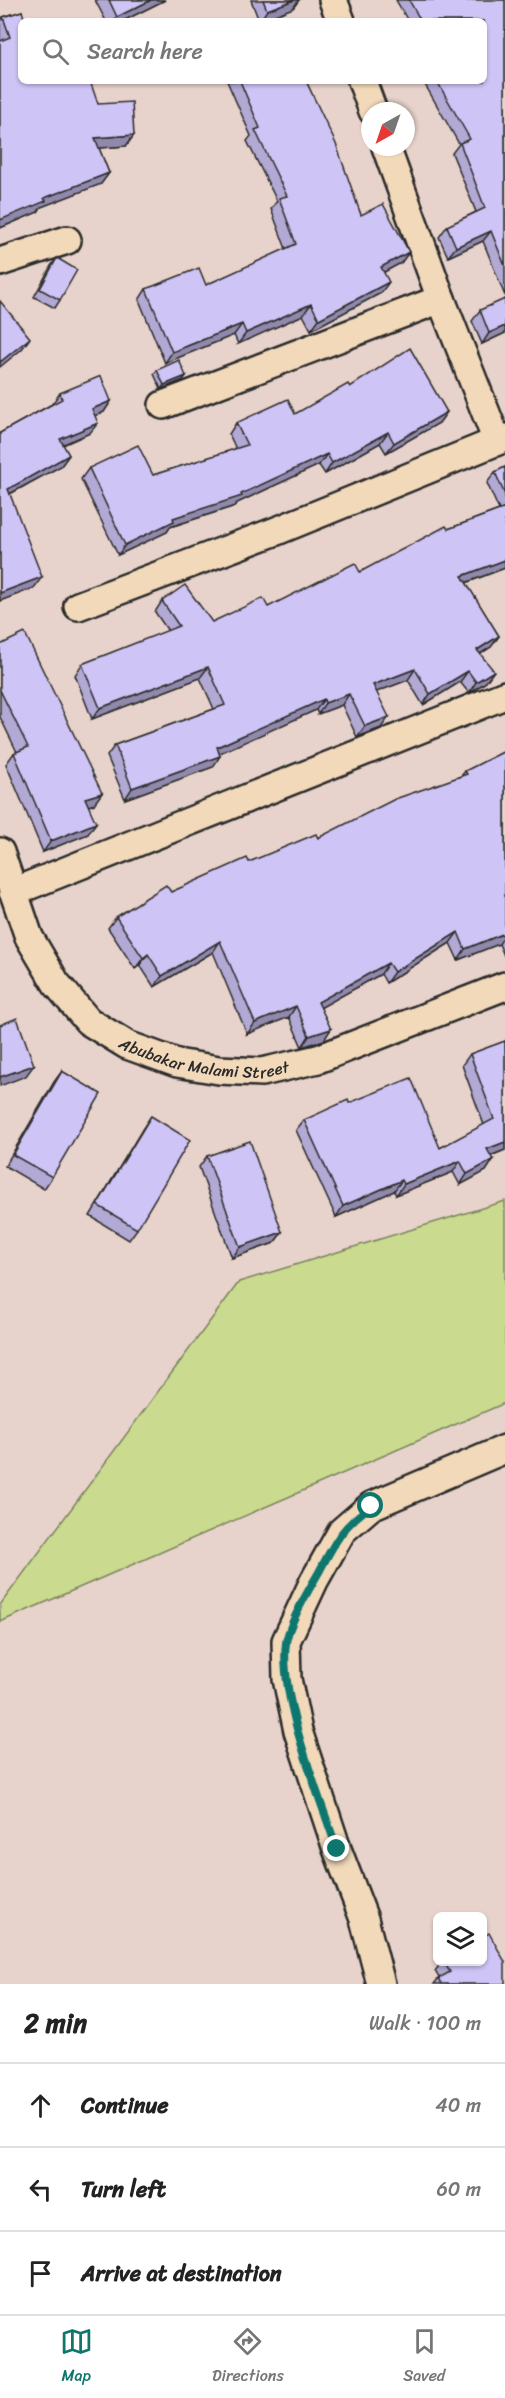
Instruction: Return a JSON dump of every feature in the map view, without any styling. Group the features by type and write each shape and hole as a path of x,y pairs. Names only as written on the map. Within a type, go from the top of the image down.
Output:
{"street":[{"path":"333,0 340,18"},
{"path":"363,84 370,102"},
{"path":"78,606 279,530 501,439 441,299 389,156"},
{"path":"0,262 67,240"},
{"path":"163,405 441,299"},
{"path":"14,892 505,695"},
{"name":"Abubakar Malami Street","path":"0,852 29,937 56,983 88,1021 127,1045 177,1063 219,1070 262,1072 318,1059 505,986"},
{"path":"381,1984 364,1919 337,1849 298,1731 287,1679 286,1641 314,1581 342,1531 355,1517 371,1506 505,1449"}],"green space":[{"path":"505,1201 505,1403 0,1622 0,1605 239,1282"}],"building":[{"path":"109,0 151,0 117,17"},
{"path":"263,0 294,0 267,10"},
{"path":"409,0 505,0 505,266 491,231 456,247 447,226 485,208 460,143 470,139 439,84 487,84 487,18 419,18"},
{"path":"22,11 24,18 18,18 18,84 91,84 98,104 132,102 134,135 95,138 109,173 44,198 46,201 0,220 0,41 10,37 3,17"},
{"path":"241,84 307,84 336,144 361,215 383,204 409,252 381,267 389,282 319,319 311,304 246,333 242,324 172,352 146,289 199,268 206,285 296,244 279,198 287,196 255,130 260,128"},
{"path":"57,258 77,270 60,300 40,289"},
{"path":"505,299 505,326 489,333 480,310"},
{"path":"0,301 30,338 0,362"},
{"path":"410,348 447,412 394,443 388,432 332,463 327,454 241,494 242,496 173,518 174,521 125,545 89,468 138,445 153,475 247,445 236,423 288,399 295,414 348,384 350,387"},
{"path":"179,360 186,376 164,385 157,370"},
{"path":"101,376 111,401 92,409 98,423 60,439 69,455 8,489 42,577 0,593 0,433 62,399 60,393"},
{"path":"505,467 505,495 495,472"},
{"path":"505,508 505,560 462,576 499,636 477,650 494,671 476,682 468,671 430,694 415,669 373,685 389,717 365,726 349,694 325,703 324,699 217,747 220,756 132,788 115,745 225,705 208,667 100,708 82,664 179,626 162,601 185,585 212,622 263,598 268,607 355,563 360,572 446,526 448,529"},
{"path":"25,633 102,793 85,798 96,823 51,841 14,753 28,747 0,690 0,645"},
{"path":"505,751 505,933 465,949 458,932 394,972 388,963 318,1002 331,1029 309,1036 296,1006 255,1023 220,941 162,976 148,954 143,958 116,917 166,885 171,892 247,858 249,862 316,834 318,838 395,799 467,774 465,771"},
{"path":"17,1018 34,1065 0,1077 0,1025"},
{"path":"505,1041 505,1142 487,1149 493,1160 467,1174 460,1161 404,1184 402,1180 343,1206 304,1120 348,1100 349,1103 411,1078 440,1148 494,1119 470,1054"},
{"path":"62,1071 101,1094 52,1177 13,1155"},
{"path":"151,1116 190,1140 137,1229 97,1205"},
{"path":"250,1141 282,1232 240,1247 207,1156"},
{"path":"489,1933 505,1962 505,1984 442,1984 439,1978 450,1972 446,1966 487,1966 487,1934"}],"route":[{"path":"337,1849 298,1731 287,1679 286,1641 296,1616 342,1531 355,1517 371,1506"}]}
